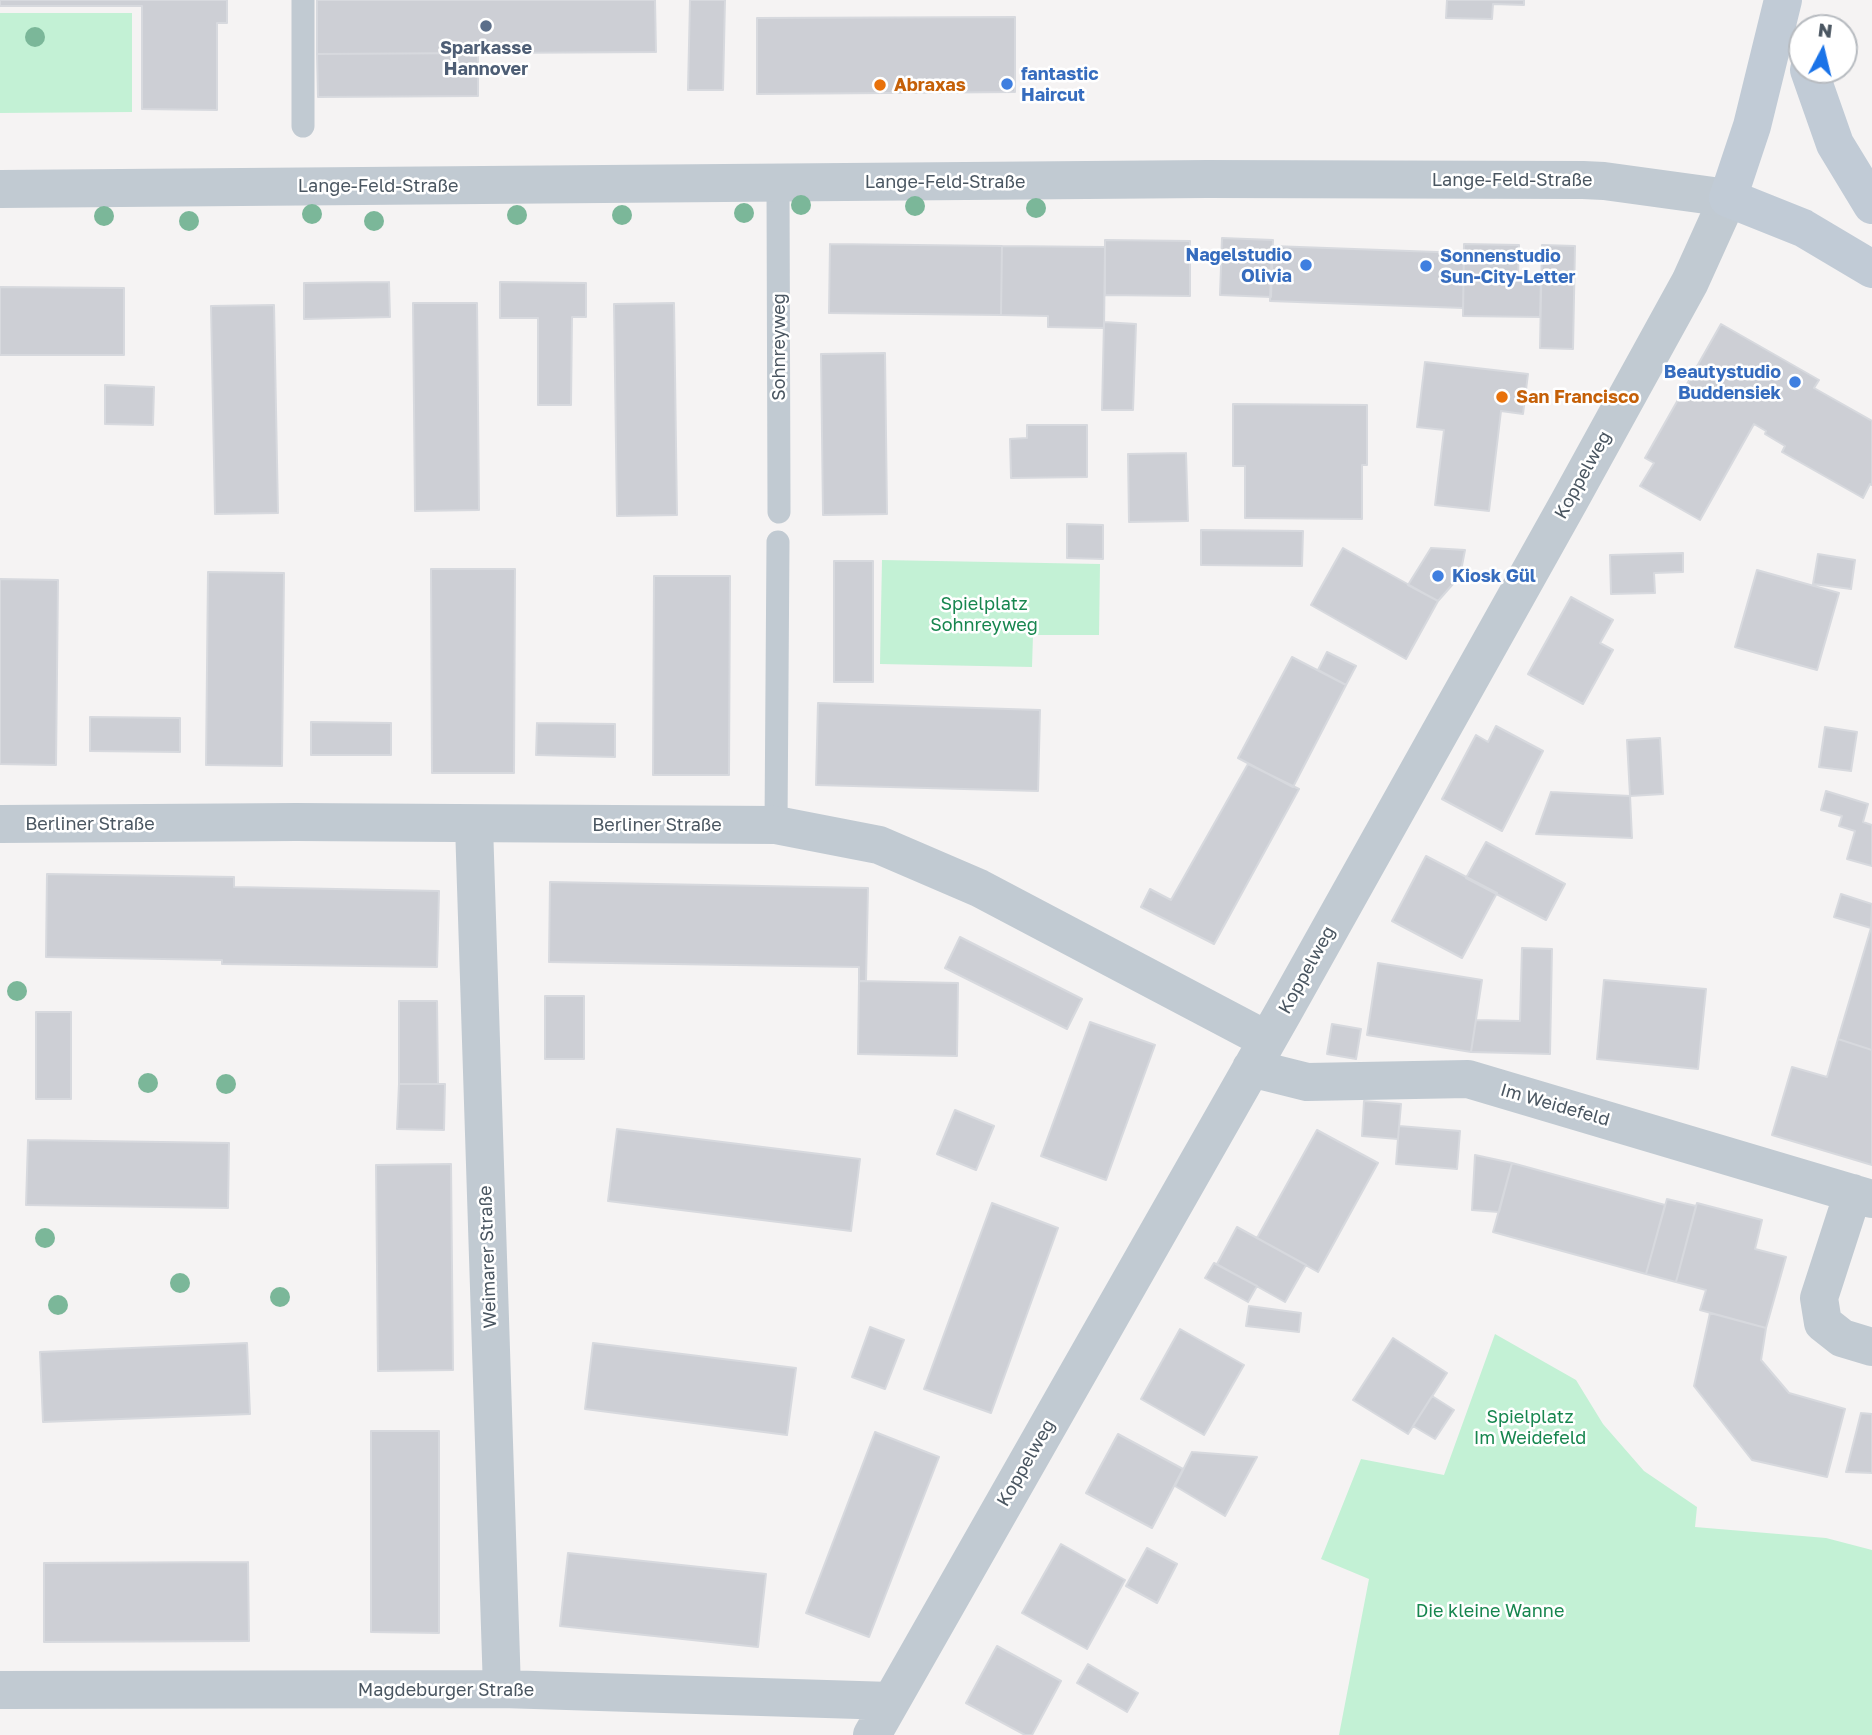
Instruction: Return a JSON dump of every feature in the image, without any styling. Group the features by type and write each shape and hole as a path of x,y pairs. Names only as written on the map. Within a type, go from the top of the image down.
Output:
{"main road":[{"path":"1728,198 1752,126 1783,0"},
{"path":"1814,84 1835,144 1872,205"},
{"name":"Lange-Feld-Straße","path":"1728,198 1803,228 1872,269"}],"street":[{"name":"Lange-Feld-Straße","path":"0,189 1207,179 1583,180 1728,198"},
{"name":"Koppelweg","path":"872,1735 1259,1054 1690,282 1728,198"},
{"name":"Berliner Straße","path":"0,824 296,822 776,825 879,845 979,888 1259,1054"},
{"name":"Weimarer Straße","path":"474,825 502,1689"},
{"name":"Im Weidefeld","path":"1259,1054 1307,1082 1468,1079 1862,1196 1819,1298 1823,1324 1842,1338 1872,1347"},
{"name":"Magdeburger Straße","path":"0,1690 502,1689 891,1701"}],"lane":[{"path":"303,0 303,127"},
{"name":"Sohnreyweg","path":"778,183 779,512"},
{"path":"776,825 778,542"}],"green space":[{"path":"0,13 132,13 132,112 0,113"},
{"name":"Spielplatz Sohnreyweg","path":"882,560 1100,564 1099,635 1033,635 1032,667 880,664"},
{"name":"Die kleine Wanne","path":"1495,1334 1576,1380 1603,1424 1644,1471 1697,1507 1695,1527 1826,1538 1872,1550 1872,1735 1339,1735 1369,1579 1321,1559 1361,1459 1444,1475"}],"building":[{"path":"0,0 227,0 227,23 217,23 217,110 142,109 142,6 0,6"},
{"name":"Sparkasse Hannover","path":"317,0 655,0 656,52 317,54"},
{"path":"690,0 725,0 723,90 688,90"},
{"path":"1447,0 1524,0 1524,5 1493,4 1492,19 1446,18"},
{"path":"1015,17 1015,92 757,94 757,18"},
{"path":"478,53 478,96 318,97 317,54"},
{"path":"1222,238 1273,240 1271,297 1220,295"},
{"path":"1105,240 1190,241 1190,296 1105,295"},
{"path":"830,244 1002,246 1001,315 829,313"},
{"path":"1464,244 1519,245 1518,278 1541,279 1540,317 1463,316"},
{"path":"1542,245 1575,246 1573,349 1540,348"},
{"path":"1002,246 1105,247 1104,328 1048,327 1048,316 1001,315"},
{"path":"1272,246 1464,253 1463,308 1270,301"},
{"path":"389,282 390,317 304,319 304,283"},
{"path":"500,282 586,283 586,317 572,317 571,405 538,405 538,318 500,318"},
{"path":"0,287 124,288 124,355 0,355"},
{"path":"413,303 477,303 479,510 415,511"},
{"path":"674,303 677,515 617,516 614,304"},
{"path":"274,305 278,513 215,514 211,306"},
{"path":"1104,322 1136,324 1133,410 1102,410"},
{"path":"1721,324 1819,380 1814,388 1872,421 1872,485 1870,484 1863,498 1782,452 1785,446 1754,424 1700,520 1640,486 1654,463 1645,458"},
{"path":"885,353 887,514 823,515 821,354"},
{"path":"1425,362 1528,374 1523,414 1501,411 1489,511 1435,505 1444,430 1417,427"},
{"path":"105,385 154,387 153,425 105,424"},
{"path":"1233,404 1367,405 1367,465 1362,465 1362,519 1245,518 1245,466 1233,466"},
{"path":"1027,425 1087,425 1087,477 1011,478 1010,439 1027,438"},
{"path":"1186,453 1188,521 1129,522 1128,454"},
{"path":"1067,524 1103,525 1103,559 1067,558"},
{"path":"1201,530 1303,531 1302,566 1201,565"},
{"path":"1343,548 1438,601 1406,659 1311,605"},
{"path":"1431,548 1465,550 1460,576 1438,601 1408,585"},
{"path":"1683,553 1683,572 1654,573 1655,593 1611,594 1610,555"},
{"path":"1818,554 1855,560 1851,589 1813,584"},
{"path":"834,561 873,561 873,682 834,682"},
{"path":"431,569 515,569 514,773 432,773"},
{"path":"1757,570 1839,593 1817,670 1735,647"},
{"path":"208,572 284,573 282,766 206,765"},
{"path":"654,576 730,576 729,775 653,775"},
{"path":"0,579 58,580 56,765 0,764"},
{"path":"1571,597 1613,620 1600,643 1613,650 1583,704 1528,674"},
{"path":"1327,652 1356,666 1346,685 1318,670"},
{"path":"1292,657 1346,685 1293,787 1238,758"},
{"path":"818,703 1040,710 1038,791 816,785"},
{"path":"90,717 180,718 180,752 90,751"},
{"path":"311,722 391,723 391,755 311,755"},
{"path":"537,723 615,724 615,757 536,755"},
{"path":"1496,726 1543,751 1502,831 1442,799 1476,735 1488,742"},
{"path":"1825,727 1857,732 1851,771 1819,767"},
{"path":"1660,738 1663,794 1630,796 1627,740"},
{"path":"1248,764 1299,789 1214,944 1141,907 1150,889 1171,900"},
{"path":"1826,791 1868,804 1863,822 1872,825 1872,866 1847,859 1855,831 1839,826 1842,816 1821,810"},
{"path":"1551,792 1630,796 1632,838 1536,834"},
{"path":"1486,842 1565,884 1546,920 1466,878"},
{"path":"1426,856 1497,893 1462,958 1392,921"},
{"path":"47,874 234,877 234,887 439,891 437,967 222,964 222,960 46,957"},
{"path":"550,882 868,888 866,981 859,981 859,967 549,962"},
{"path":"1841,894 1872,904 1871,928 1834,917"},
{"path":"1872,928 1872,1050 1838,1039"},
{"path":"960,937 1082,999 1067,1029 945,968"},
{"path":"1522,948 1552,949 1550,1054 1471,1052 1476,1020 1520,1021"},
{"path":"1378,963 1482,980 1471,1052 1367,1035"},
{"path":"1604,980 1706,989 1698,1069 1597,1059"},
{"path":"859,981 958,983 957,1056 858,1054"},
{"path":"545,996 584,996 584,1059 545,1059"},
{"path":"399,1001 437,1001 438,1084 399,1084"},
{"path":"36,1012 71,1012 71,1099 36,1099"},
{"path":"1090,1022 1155,1045 1106,1180 1041,1156"},
{"path":"1332,1024 1361,1029 1356,1059 1327,1054"},
{"path":"1838,1039 1872,1050 1872,1165 1772,1135 1792,1067 1827,1077"},
{"path":"399,1084 445,1084 444,1130 397,1129"},
{"path":"1364,1101 1401,1104 1398,1139 1362,1136"},
{"path":"955,1110 994,1126 976,1170 937,1154"},
{"path":"1399,1126 1460,1131 1457,1169 1396,1164"},
{"path":"617,1129 860,1159 851,1231 608,1201"},
{"path":"1317,1130 1378,1163 1318,1272 1257,1238"},
{"path":"28,1140 229,1143 228,1208 26,1205"},
{"path":"1475,1155 1512,1163 1499,1212 1472,1210"},
{"path":"1512,1163 1665,1205 1646,1274 1493,1232"},
{"path":"451,1164 453,1370 378,1371 376,1165"},
{"path":"1667,1199 1696,1206 1676,1282 1646,1274"},
{"path":"992,1203 1058,1228 991,1413 924,1389"},
{"path":"1697,1203 1762,1220 1755,1249 1786,1257 1766,1328 1700,1310 1706,1290 1676,1282"},
{"path":"1237,1227 1306,1265 1285,1302 1217,1264"},
{"path":"1214,1263 1257,1286 1248,1302 1205,1278"},
{"path":"1249,1306 1301,1313 1299,1332 1246,1326"},
{"path":"1710,1313 1766,1328 1761,1360 1789,1393 1845,1409 1827,1477 1752,1460 1694,1386"},
{"path":"870,1327 904,1340 885,1389 852,1377"},
{"path":"1180,1329 1244,1365 1204,1435 1141,1399"},
{"path":"1393,1338 1447,1373 1408,1434 1353,1400"},
{"path":"247,1343 250,1414 43,1422 40,1352"},
{"path":"593,1343 796,1368 787,1435 585,1409"},
{"path":"1432,1396 1454,1410 1435,1439 1413,1426"},
{"path":"1861,1413 1872,1414 1872,1473 1846,1472"},
{"path":"371,1431 439,1431 439,1633 371,1632"},
{"path":"875,1432 939,1457 869,1637 806,1613"},
{"path":"1118,1434 1183,1469 1152,1528 1086,1493"},
{"path":"1192,1452 1257,1457 1225,1516 1175,1486"},
{"path":"1061,1544 1125,1580 1087,1649 1022,1613"},
{"path":"1147,1548 1177,1564 1157,1603 1126,1586"},
{"path":"568,1553 766,1574 758,1647 560,1626"},
{"path":"248,1562 249,1641 44,1642 44,1563"},
{"path":"997,1646 1061,1681 1032,1735 1025,1735 966,1703"},
{"path":"1088,1664 1138,1693 1127,1712 1077,1683"}],"place":[{"name":"Sparkasse Hannover","path":"486,26"},
{"name":"fantastic Haircut","path":"1007,84"},
{"name":"Abraxas","path":"880,85"},
{"name":"Nagelstudio Olivia","path":"1306,265"},
{"name":"Sonnenstudio Sun-City-Letter","path":"1426,266"},
{"name":"Beautystudio Buddensiek","path":"1795,382"},
{"name":"San Francisco","path":"1502,397"},
{"name":"Kiosk Gül","path":"1438,576"}],"park label":[{"name":"Spielplatz Im Weidefeld","path":"1530,1427"}]}
